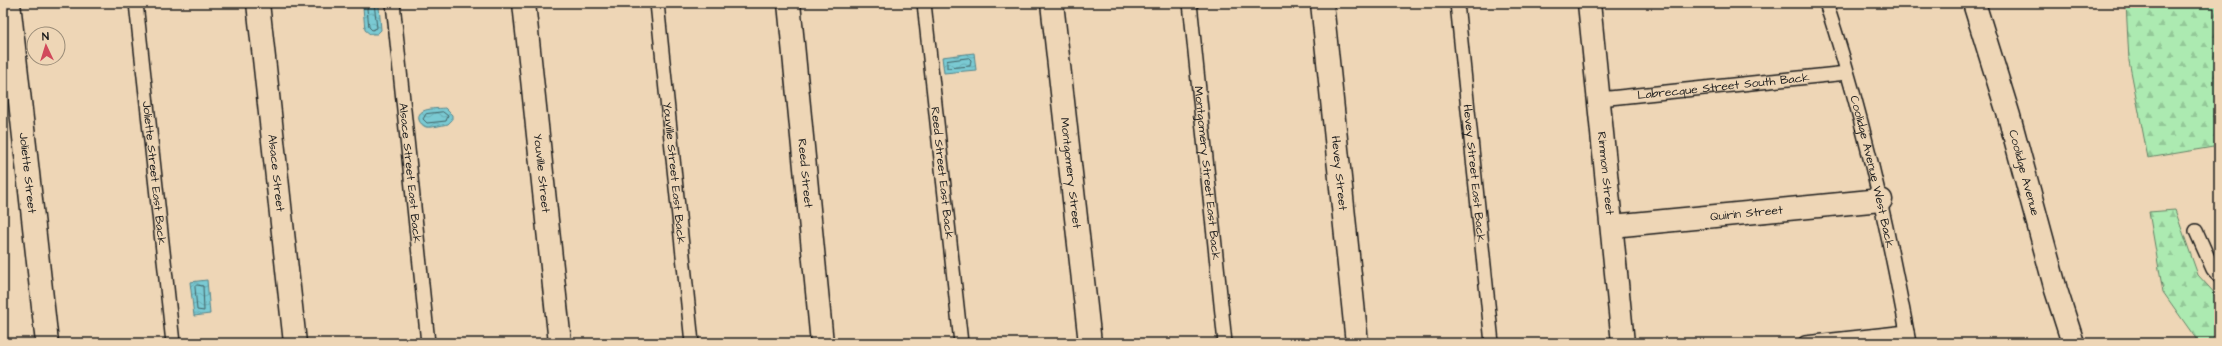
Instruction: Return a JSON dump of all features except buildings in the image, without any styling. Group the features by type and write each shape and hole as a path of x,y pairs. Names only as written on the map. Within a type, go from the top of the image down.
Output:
{"street":[{"name":"Joliette Street","path":"9,3 47,343"},
{"name":"Alsace Street","path":"258,3 295,343"},
{"name":"Youville Street","path":"524,3 560,343"},
{"name":"Reed Street","path":"789,3 822,343"},
{"name":"Montgomery Street","path":"1052,3 1090,343"},
{"name":"Hevey Street","path":"1322,3 1357,343"},
{"name":"Rimmon Street","path":"1589,3 1600,99 1623,343"},
{"name":"Coolidge Avenue","path":"1974,3 2009,116 2056,290 2073,343"},
{"name":"Quirin Street","path":"1612,226 1881,200"}],"lane":[{"name":"Joliette Street East Back","path":"136,3 173,343"},
{"name":"Alsace Street East Back","path":"393,3 428,343"},
{"name":"Youville Street East Back","path":"657,3 692,343"},
{"name":"Reed Street East Back","path":"924,3 961,343"},
{"name":"Montgomery Street East Back","path":"1190,3 1225,343"},
{"name":"Hevey Street East Back","path":"1457,3 1492,343"},
{"name":"Coolidge Avenue West Back","path":"1826,3 1847,73 1881,200 1908,338"},
{"name":"Labrecque Street South Back","path":"1600,99 1847,73"},
{"path":"2196,231 2213,269 2219,276"},
{"path":"1805,343 1908,338"}],"green space":[{"path":"2126,3 2219,3 2219,146 2148,158 2129,61"},
{"path":"2175,210 2198,275 2219,298 2219,343 2199,343 2163,292 2149,212"}],"water":[{"path":"366,3 376,3 379,6 381,30 377,34 370,34 365,30 363,7"},
{"path":"974,53 976,70 944,73 942,57"},
{"path":"445,108 452,115 452,120 448,124 426,127 419,121 419,116 424,111"},
{"path":"207,280 210,314 194,316 190,282"}]}
